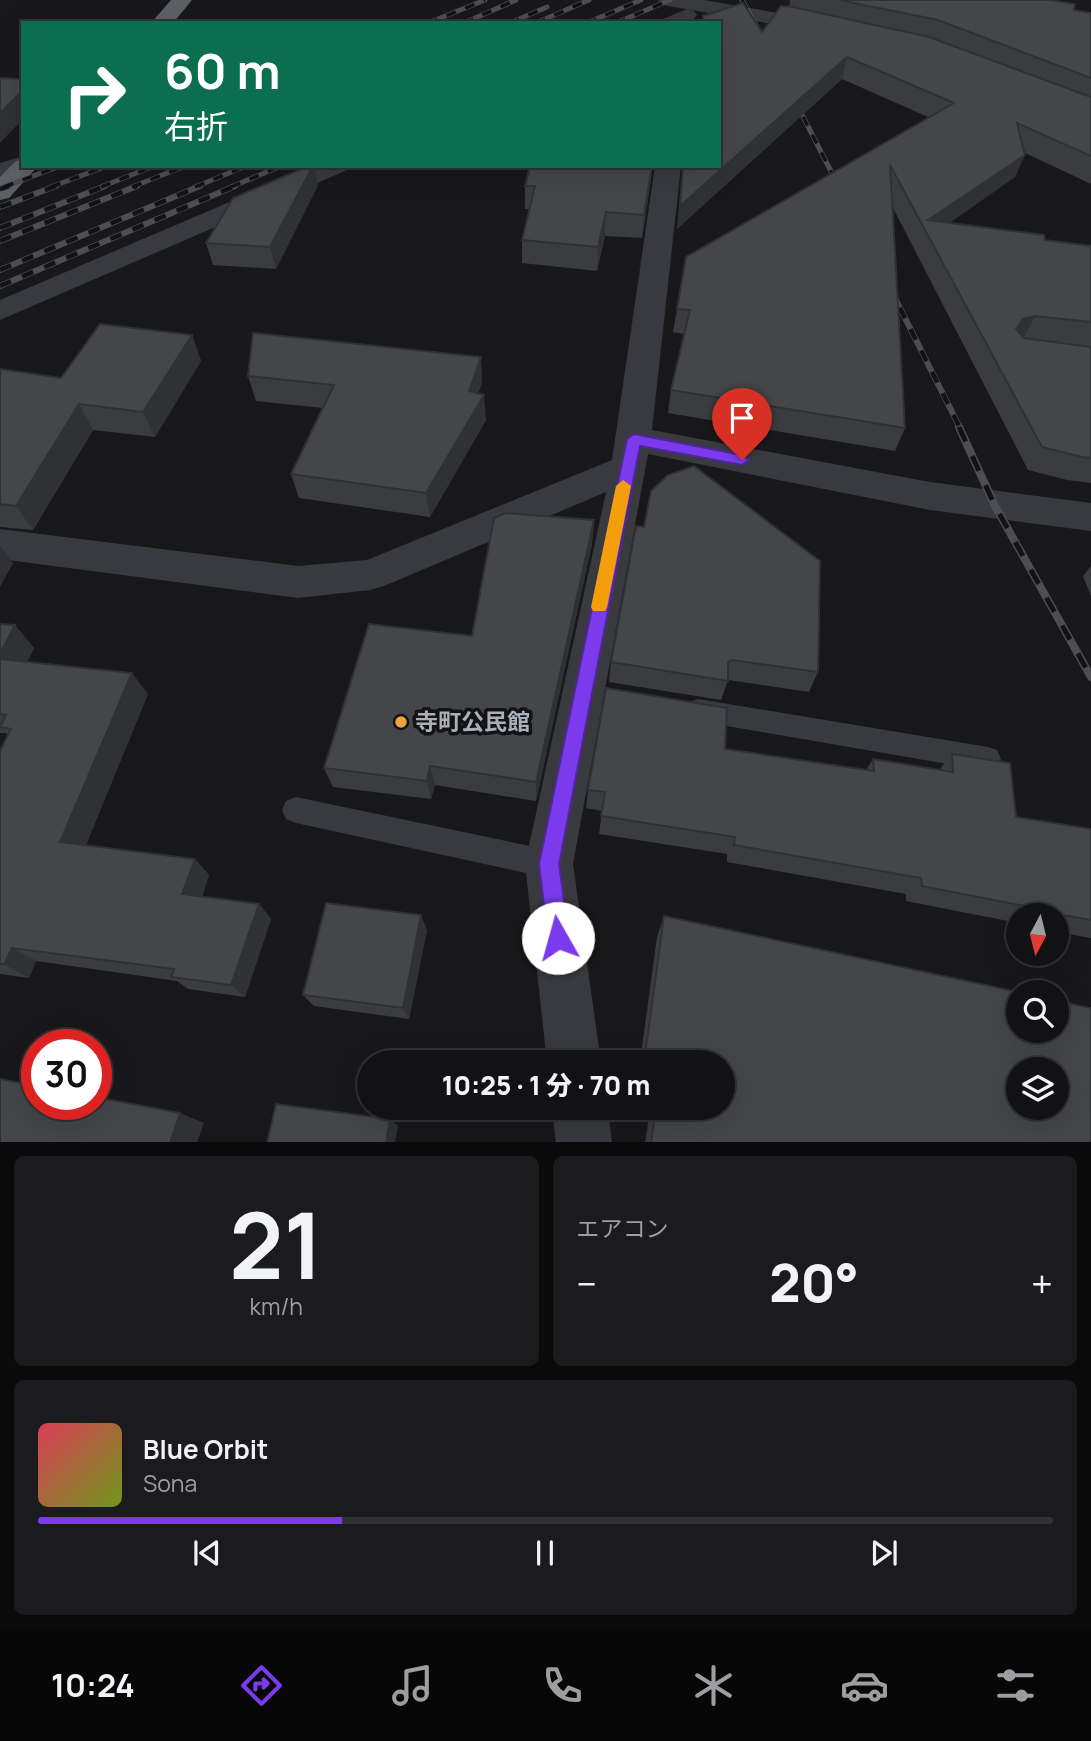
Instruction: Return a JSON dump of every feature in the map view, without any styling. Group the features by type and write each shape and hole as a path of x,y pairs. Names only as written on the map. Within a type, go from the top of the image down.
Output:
{"highway":[{"path":"163,21 182,0"},
{"path":"0,192 21,168"}],"street":[{"path":"680,13 850,32"},
{"path":"0,171 21,166"},
{"path":"0,311 331,168"},
{"path":"572,1050 549,864 596,693 631,454 668,168"},
{"path":"0,544 298,582 370,575 631,454 1091,517"},
{"path":"581,1120 584,1142"}],"lane":[{"path":"677,706 988,759"},
{"path":"296,810 549,864"}],"building":[{"path":"839,0 1050,0 1075,4 1074,10 1091,13 1091,78 938,20"},
{"path":"743,3 762,32 781,6 793,7 929,37 1091,97 1091,156 1017,123 1025,155 928,220 1044,235 1045,240 1091,246 1091,322 1035,316 1023,319 1016,329 1024,338 1091,347 1091,458 1042,447 890,165 905,428 671,390 690,310 677,309 686,257 954,103 847,57 680,206 683,168 721,168 721,21 703,21 703,16"},
{"path":"0,78 21,79 21,92 0,113"},
{"path":"303,168 312,168 270,247 206,243 233,198"},
{"path":"530,168 652,168 644,215 606,212 598,247 522,240 535,186 525,186"},
{"path":"100,324 192,335 143,412 79,404 16,506 0,504 0,369 61,378"},
{"path":"253,333 481,357 469,391 484,395 426,493 291,474 334,385 248,376"},
{"path":"694,466 820,561 818,672 732,660 728,662 728,681 611,662 636,526 644,527 651,491 668,475"},
{"path":"506,513 594,520 536,782 430,766 427,781 324,768 369,624 472,636 494,518"},
{"path":"0,624 15,625 0,653"},
{"path":"0,659 132,673 60,842 195,859 182,894 259,904 231,985 171,977 174,969 12,948 4,964 0,964 0,751 11,729 0,727 6,715 0,714"},
{"path":"606,688 727,708 725,749 874,771 873,759 953,772 952,754 1010,763 1016,817 1091,829 1091,920 1069,916 1069,903 1009,903 922,886 921,878 734,845 735,837 601,816 605,792 588,790"},
{"path":"326,903 421,915 403,1008 303,995"},
{"path":"664,916 1006,989 1006,1043 1069,1043 1069,1003 1091,1008 1091,1142 651,1142 654,1120 735,1120 735,1050 646,1050"},
{"path":"0,1079 21,1083 21,1120 112,1120 112,1100 180,1113 170,1142 0,1142"},
{"path":"276,1104 357,1115 357,1120 390,1120 386,1142 267,1142"}],"railway":[{"path":"433,21 485,0"},
{"path":"469,21 516,0"},
{"path":"541,21 589,0"},
{"path":"592,21 641,0"},
{"path":"621,21 670,0"},
{"path":"742,0 766,43"},
{"path":"515,21 547,7"},
{"path":"794,99 839,187"},
{"path":"4,187 55,168"},
{"path":"51,187 102,168"},
{"path":"101,187 149,168"},
{"path":"132,187 180,168"},
{"path":"195,187 241,168"},
{"path":"231,187 276,168"},
{"path":"0,189 9,186"},
{"path":"0,207 56,186"},
{"path":"0,228 105,186"},
{"path":"0,241 137,186"},
{"path":"0,270 200,186"},
{"path":"0,286 235,186"},
{"path":"889,286 960,428"},
{"path":"959,427 995,506 1091,677"}],"slow traffic":[{"path":"599,607 623,486"}],"place":[{"name":"寺町公民館","path":"401,722"}],"route":[{"path":"558,938 549,864 634,439 742,460"}]}
